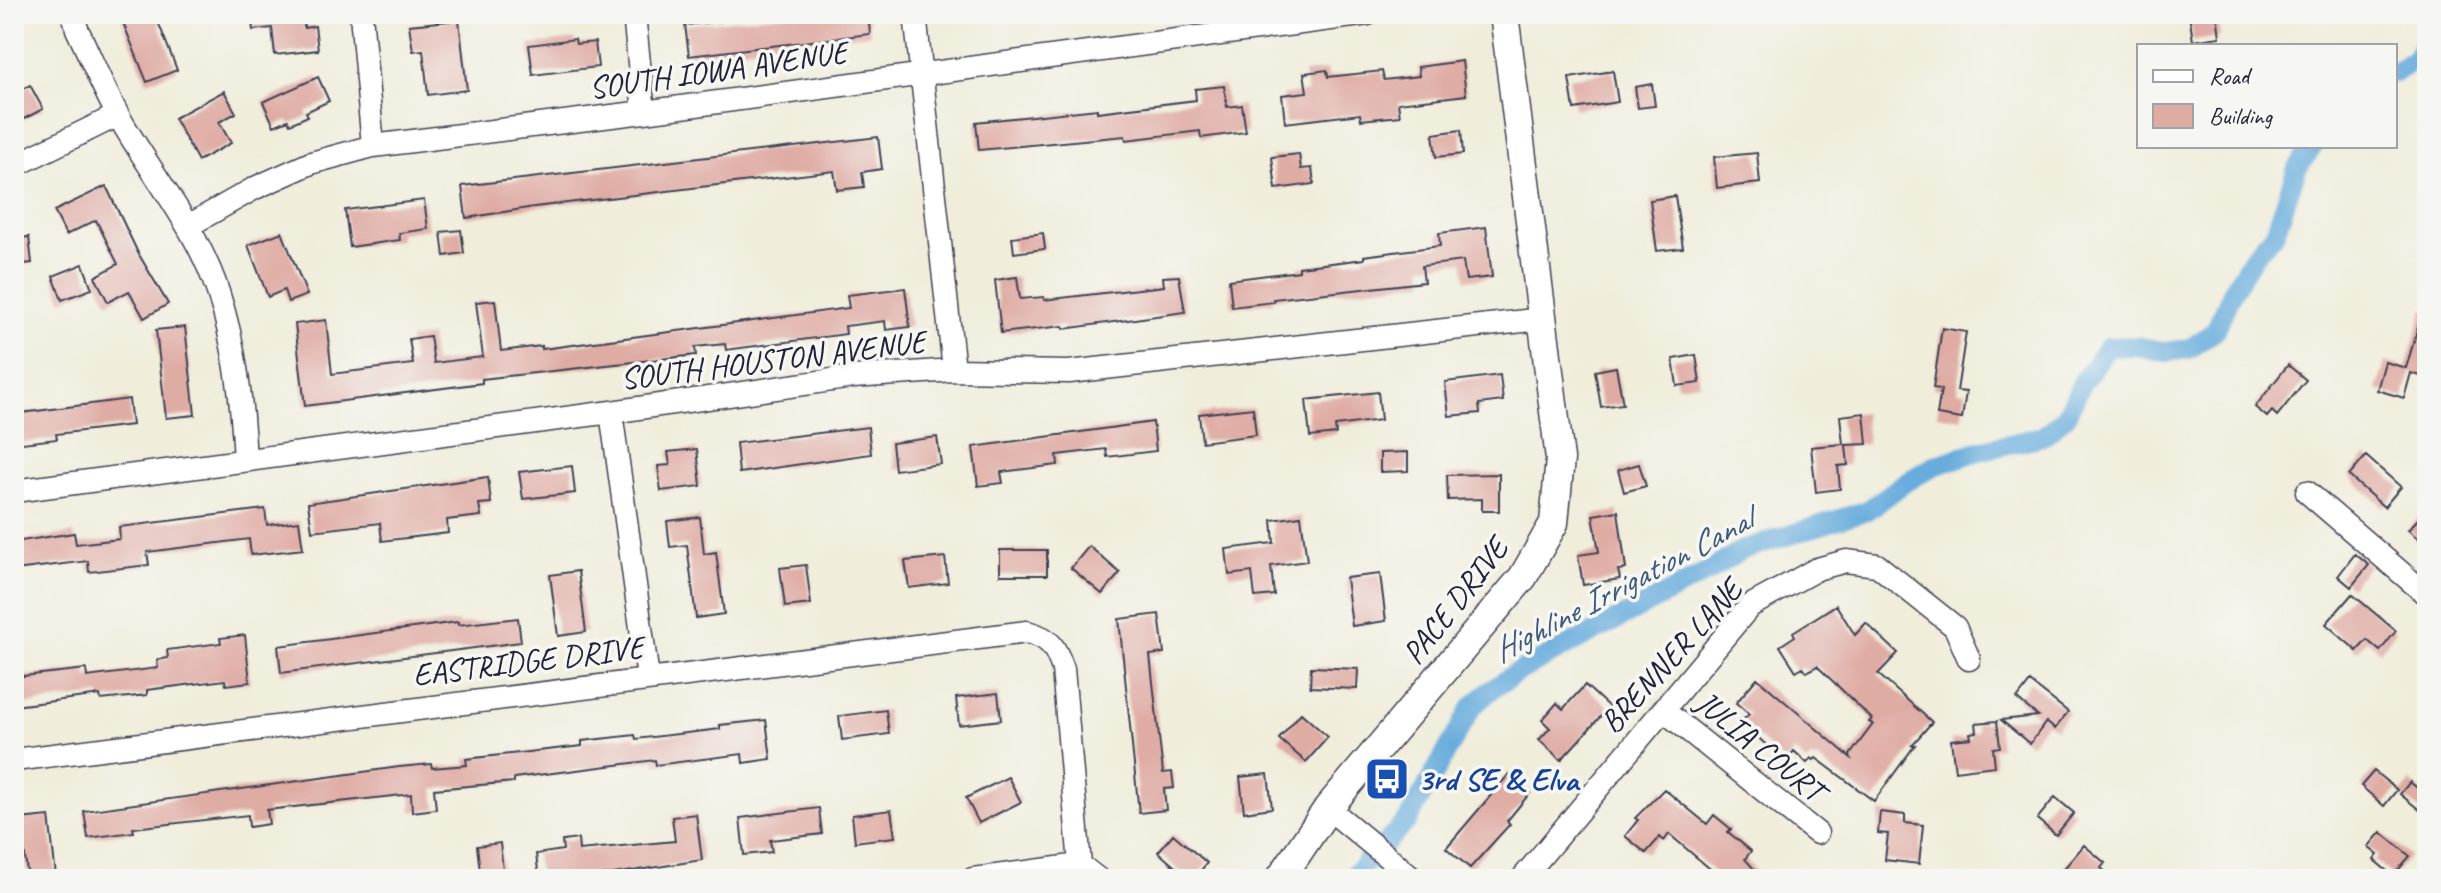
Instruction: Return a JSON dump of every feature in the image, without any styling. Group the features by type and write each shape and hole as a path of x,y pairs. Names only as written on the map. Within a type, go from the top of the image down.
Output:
{"street":[{"path":"73,14 77,29 118,115 188,226 217,289 231,336 242,406 245,460"},
{"path":"361,14 373,146"},
{"path":"634,14 644,112"},
{"path":"915,14 954,370"},
{"name":"SOUTH IOWA AVENUE","path":"188,226 255,188 311,163 373,146 1368,14"},
{"name":"PACE DRIVE","path":"1280,879 1328,808 1523,577 1554,523 1560,459 1504,14"},
{"path":"14,166 118,115"},
{"name":"SOUTH HOUSTON AVENUE","path":"14,491 853,377 954,370 1069,372 1542,319"},
{"path":"611,412 648,678"},
{"path":"2307,492 2427,595"},
{"name":"BRENNER LANE","path":"1522,879 1750,606 1817,569 1846,561 1877,565 1955,627 1969,659"},
{"name":"EASTRIDGE DRIVE","path":"14,760 1027,632 1041,636 1056,649 1063,669 1089,872"},
{"name":"JULIA COURT","path":"1663,710 1817,833"},
{"path":"1328,808 1414,879"},
{"path":"973,879 1089,872"}],"building":[{"path":"137,14 155,14 177,70 147,82 122,20"},
{"path":"251,14 305,14 304,28 315,26 318,50 275,55 272,28 253,30"},
{"path":"790,14 868,14 870,34 689,56 685,25"},
{"path":"2189,14 2217,14 2220,37 2193,41"},
{"path":"459,20 467,90 428,95 423,50 413,51 409,25"},
{"path":"575,39 576,44 595,42 598,67 533,75 529,45"},
{"path":"1462,61 1466,95 1398,103 1400,116 1361,120 1360,114 1285,123 1282,95 1307,92 1304,73 1327,70 1328,77 1382,71 1384,80 1419,76 1418,67"},
{"path":"1613,71 1618,102 1574,109 1569,78"},
{"path":"318,77 329,101 306,112 308,116 290,124 288,120 274,126 263,102"},
{"path":"1652,84 1655,106 1638,108 1635,87"},
{"path":"30,85 43,109 14,124 14,93"},
{"path":"1224,86 1227,107 1242,105 1246,132 1201,138 1200,131 1126,140 1125,136 979,150 976,122 1196,100 1195,89"},
{"path":"224,91 236,113 219,122 231,143 198,161 174,118"},
{"path":"1461,130 1463,154 1436,157 1433,134"},
{"path":"878,137 882,169 862,172 864,187 837,190 834,171 466,218 462,186"},
{"path":"1757,153 1760,183 1717,188 1714,157"},
{"path":"1299,154 1301,169 1312,168 1314,184 1276,189 1272,157"},
{"path":"106,186 138,253 168,304 144,318 129,291 108,302 95,277 118,264 96,220 66,235 54,211"},
{"path":"1675,196 1683,248 1657,251 1650,200"},
{"path":"424,200 428,229 399,233 400,240 350,247 345,210"},
{"path":"1486,227 1492,277 1466,280 1463,261 1422,266 1424,282 1273,299 1274,302 1232,307 1229,280 1440,246 1439,233"},
{"path":"461,230 464,253 444,256 441,232"},
{"path":"282,232 307,295 288,302 284,290 268,297 248,245"},
{"path":"1043,233 1045,249 1014,253 1012,237"},
{"path":"29,237 32,263 14,265 14,239"},
{"path":"83,264 92,289 62,300 53,276"},
{"path":"1179,276 1185,312 1064,329 1063,326 1001,333 995,280 1017,277 1020,299 1044,297 1044,300 1164,286 1163,277"},
{"path":"905,288 910,327 886,330 885,321 845,326 846,334 726,350 725,344 695,347 696,355 482,379 482,383 305,406 295,324 326,320 332,374 413,364 409,339 430,336 434,363 483,357 476,302 495,300 501,351 542,346 542,349 849,308 847,295"},
{"path":"2423,310 2427,311 2427,378 2411,373 2404,398 2377,390 2385,362 2406,368"},
{"path":"185,327 195,415 166,418 156,330"},
{"path":"1942,328 1966,332 1957,391 1966,392 1962,419 1937,415 1941,389 1933,388"},
{"path":"1696,355 1700,383 1677,386 1673,359"},
{"path":"2288,365 2306,380 2277,416 2272,411 2267,417 2255,407"},
{"path":"1616,367 1623,404 1601,407 1595,371"},
{"path":"1500,375 1503,401 1479,404 1480,413 1449,416 1445,382"},
{"path":"1378,392 1381,420 1335,426 1336,434 1310,437 1306,400"},
{"path":"129,399 132,425 56,434 57,439 14,444 14,414"},
{"path":"1253,408 1256,435 1202,442 1199,414"},
{"path":"1864,413 1867,444 1846,445 1848,465 1838,466 1840,489 1816,492 1811,447 1843,444 1840,416"},
{"path":"1153,422 1156,451 1107,457 1106,449 1057,455 1058,465 1001,472 1003,483 978,486 973,447"},
{"path":"868,427 871,454 739,473 736,443"},
{"path":"937,437 941,464 895,470 892,443"},
{"path":"697,449 701,486 661,491 658,466 670,465 668,452"},
{"path":"1408,452 1408,471 1380,472 1380,453"},
{"path":"2366,456 2401,487 2384,507 2349,476"},
{"path":"1639,464 1646,486 1624,492 1618,470"},
{"path":"572,466 575,493 523,499 519,472"},
{"path":"1499,474 1499,511 1482,511 1482,499 1448,500 1447,475"},
{"path":"488,477 491,503 479,504 481,516 447,520 448,533 382,541 380,523 312,531 308,503"},
{"path":"265,509 267,525 299,521 303,549 251,555 249,539 147,552 149,565 89,572 88,561 14,570 14,542 74,533 76,544 120,539 119,527"},
{"path":"2427,509 2427,546 2408,530"},
{"path":"1618,511 1626,569 1618,570 1620,579 1583,585 1578,555 1599,552 1593,515"},
{"path":"1301,516 1307,561 1271,566 1274,595 1255,597 1252,572 1229,575 1226,549 1274,543 1272,520"},
{"path":"700,517 704,554 716,552 724,614 696,618 687,545 670,547 667,521"},
{"path":"1089,546 1120,573 1102,594 1071,568"},
{"path":"1000,550 1047,550 1047,575 1000,575"},
{"path":"2355,554 2369,565 2351,587 2338,576"},
{"path":"945,557 948,583 909,588 905,561"},
{"path":"806,565 811,604 785,607 780,568"},
{"path":"578,571 586,632 558,636 550,575"},
{"path":"1380,574 1386,621 1352,626 1346,578"},
{"path":"2352,594 2396,631 2380,651 2367,640 2357,651 2326,624"},
{"path":"1836,605 1855,635 1866,623 1898,653 1878,674 1932,722 1912,745 1915,745 1874,801 1816,758 1811,758 1807,763 1794,751 1785,762 1741,722 1749,714 1736,703 1757,678 1851,758 1850,755 1873,724 1869,722 1872,719 1817,666 1807,672 1803,667 1796,671 1780,646 1795,636 1793,632"},
{"path":"1159,614 1164,653 1150,655 1163,773 1172,772 1174,788 1164,789 1166,810 1139,813 1119,619"},
{"path":"518,618 521,642 281,673 278,646 458,622 458,625"},
{"path":"245,635 250,682 226,685 225,680 147,690 147,695 101,700 100,695 14,706 14,677 86,669 87,677 158,668 157,660 168,658 167,650 221,643 220,638"},
{"path":"1311,667 1358,669 1357,689 1310,687"},
{"path":"2030,682 2068,712 2055,729 2046,722 2030,744 2001,720 2038,716 2017,699"},
{"path":"1585,685 1609,707 1561,760 1539,740 1550,728 1542,720 1557,703 1563,709"},
{"path":"998,693 1001,720 959,725 956,698"},
{"path":"886,710 889,734 842,740 839,716"},
{"path":"1301,713 1328,737 1306,762 1279,739"},
{"path":"766,720 771,759 743,763 742,754 656,765 655,760 514,778 514,782 434,789 436,809 412,812 411,794 267,810 269,824 249,827 248,815 133,828 134,832 88,838 84,811 399,767 467,765 466,759 582,746 582,741 635,735 636,739"},
{"path":"1997,721 2000,747 1993,748 1995,766 1955,771 1951,740 1971,738 1970,733 1977,732 1976,723"},
{"path":"2374,771 2397,790 2384,806 2361,786"},
{"path":"1268,774 1272,808 1244,812 1240,777"},
{"path":"1509,774 1530,793 1507,821 1510,824 1470,868 1446,848"},
{"path":"1008,777 1021,802 979,823 966,798"},
{"path":"2410,782 2427,796 2427,816 2400,794"},
{"path":"1664,789 1707,824 1714,815 1731,829 1728,832 1751,851 1745,859 1763,879 1722,879 1669,834 1664,841 1660,837 1646,853 1625,836 1638,820 1635,818"},
{"path":"2055,797 2074,813 2056,835 2037,819"},
{"path":"819,808 822,834 770,840 772,852 744,855 740,818"},
{"path":"891,810 895,837 855,842 852,815"},
{"path":"1880,812 1905,815 1905,823 1923,825 1919,864 1885,860 1888,834 1878,833"},
{"path":"696,814 702,860 601,876 539,879 536,854 563,850 562,841 578,839 579,850 675,841 672,817"},
{"path":"49,816 56,876 28,879 20,819"},
{"path":"2381,832 2410,856 2393,876 2374,860 2378,855 2368,847"},
{"path":"1173,834 1207,863 1194,879 1189,879 1158,852"},
{"path":"500,843 504,879 481,879 477,846"},
{"path":"2084,845 2105,863 2101,868 2114,879 2055,879"}],"waterway":[{"name":"Highline Irrigation Canal","path":"2397,72 2415,59 2427,38"},
{"name":"Highline Irrigation Canal","path":"1350,879 1408,820 1472,707 1516,673 1706,573 1742,550 1868,510 1907,481 1934,466 1975,452 2043,436 2066,416 2083,381 2108,347 2136,346 2166,352 2189,349 2215,331 2233,290 2253,257 2275,233 2297,168 2312,148"}],"place":[{"name":"3rd SE & Elva","path":"1387,779"}]}
